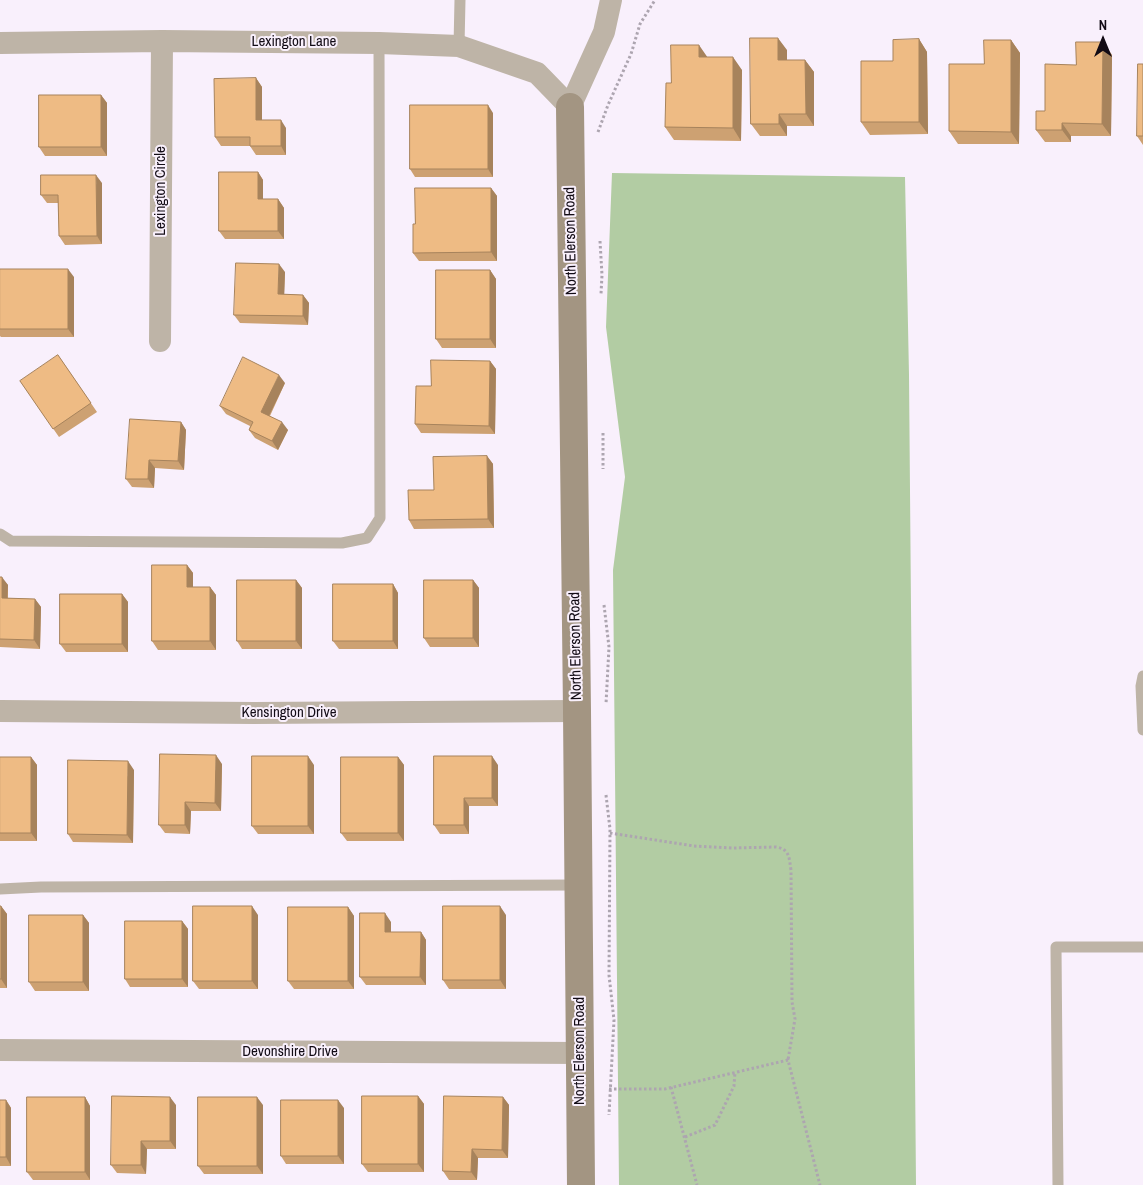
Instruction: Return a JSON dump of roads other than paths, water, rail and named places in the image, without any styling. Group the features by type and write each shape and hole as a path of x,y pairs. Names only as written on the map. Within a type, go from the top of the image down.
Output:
{"street":[{"path":"570,107 604,32 610,0"},
{"name":"Lexington Lane","path":"0,43 162,41 379,43 460,46 537,73 570,107"},
{"name":"Lexington Circle","path":"160,341 162,41"},
{"name":"North Elerson Road","path":"570,107 581,1185"},
{"name":"Kensington Drive","path":"0,711 254,713 577,711"},
{"name":"Devonshire Drive","path":"0,1050 580,1054"}],"lane":[{"path":"460,0 460,46"},
{"path":"0,534 11,541 342,543 367,538 380,518 379,43"},
{"path":"1143,676 1143,730"},
{"path":"0,888 578,885"},
{"path":"1058,1185 1056,947 1143,947"}]}
